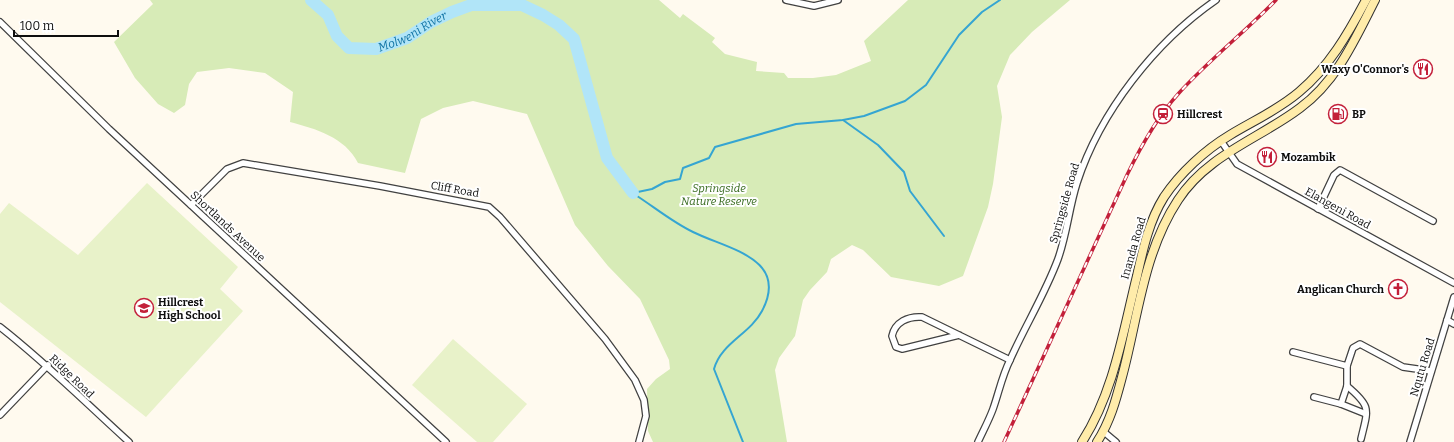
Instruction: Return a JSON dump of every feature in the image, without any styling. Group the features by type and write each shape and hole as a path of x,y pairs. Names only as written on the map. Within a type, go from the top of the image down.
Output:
{"main road":[{"name":"Inanda Road","path":"1082,442 1099,410 1109,384 1146,240 1155,213 1174,182 1221,141 1270,112 1304,88 1334,56 1366,0"},
{"name":"Inanda Road","path":"1097,442 1104,432 1118,390 1149,264 1159,234 1179,198 1190,184 1213,162 1227,152 1287,117 1317,94 1348,53 1375,0"}],"street":[{"path":"786,0 814,6 838,0"},
{"name":"Springside Road","path":"978,442 993,409 1000,383 1010,360 1058,259 1078,182 1103,124 1134,79 1159,49 1194,15 1216,0"},
{"name":"Shortlands Avenue","path":"0,22 93,114 446,442"},
{"name":"Elangeni Road","path":"1221,141 1227,152 1237,164 1454,283"},
{"name":"Cliff Road","path":"191,205 227,168 243,163 380,186 489,207 500,217 605,339 635,380 644,400 646,416 639,442"},
{"path":"1318,209 1334,175 1340,170 1433,221"},
{"name":"Nqutu Road","path":"1410,442 1454,297"},
{"path":"959,335 902,349 896,346 892,336 899,323 907,318 922,317 959,335 1010,360"},
{"path":"1447,320 1454,324"},
{"name":"Ridge Road","path":"0,327 48,365 67,385 128,442"},
{"path":"1341,404 1347,386 1347,366 1352,348 1360,344 1403,367 1432,371"},
{"path":"1293,352 1347,366"},
{"path":"0,415 48,365"},
{"path":"1347,386 1364,400 1366,414 1361,440"},
{"path":"1314,397 1341,404 1366,414"},
{"path":"1104,432 1116,442"}],"green space":[{"name":"Springside Nature Reserve","path":"150,0 659,0 680,18 683,14 715,38 712,42 725,54 757,62 756,71 784,73 788,78 813,78 836,75 871,61 864,41 908,0 1070,0 1032,32 1010,55 997,86 1002,117 993,184 988,207 963,276 939,286 891,277 863,250 852,245 831,259 827,272 803,300 795,336 779,358 775,370 787,442 653,442 648,431 647,389 656,379 670,369 669,360 640,299 608,266 575,225 527,114 473,101 443,108 421,119 405,173 358,163 346,147 338,140 320,131 290,122 293,92 265,73 229,68 197,72 189,84 185,105 174,113 158,104 135,78 114,42 153,4"},
{"path":"147,183 238,267 220,289 243,311 146,417 0,302 0,214 9,203 78,255"},
{"path":"453,339 527,404 493,442 477,442 412,385"}],"waterway":[{"name":"Molweni River","path":"311,0 328,15 337,36 349,48 376,49 407,38 431,22 471,5 522,5 543,15 559,25 574,39 607,158 633,193"},
{"path":"633,193 652,189 665,182 680,179 683,168 709,158 715,147 796,124 843,120 864,116 905,101 926,85 959,35 982,12 1000,0"},
{"path":"843,120 878,145 904,172 910,191 944,236"},
{"path":"634,194 685,228 737,250 751,258 761,267 768,279 768,293 762,311 757,319 723,352 714,369 743,442"}],"railway":[{"path":"1004,442 1127,175 1150,132 1179,93 1276,0"}],"place":[{"name":"Waxy O'Connor's","path":"1423,69"},
{"name":"Hillcrest","path":"1163,114"},
{"name":"BP","path":"1338,114"},
{"name":"Mozambik","path":"1267,157"},
{"name":"Anglican Church","path":"1398,289"},
{"name":"Hillcrest High School","path":"144,308"}]}
